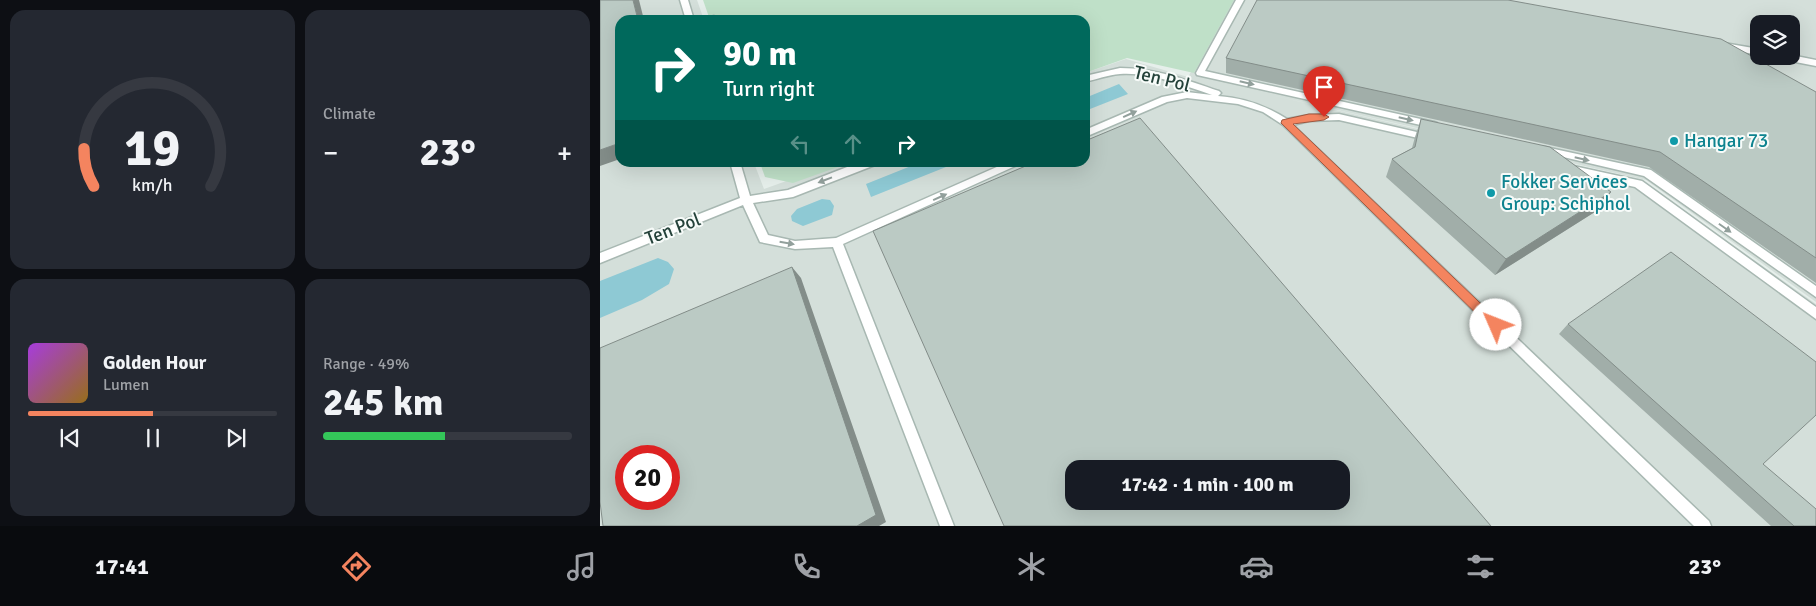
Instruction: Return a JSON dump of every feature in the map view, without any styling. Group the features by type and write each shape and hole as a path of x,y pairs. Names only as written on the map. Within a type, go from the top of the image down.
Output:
{"lane":[{"path":"684,0 688,15"},
{"path":"1240,0 1200,73 1443,127"},
{"path":"1720,45 1750,50"},
{"path":"1800,60 1816,63"},
{"name":"Ten Pol","path":"1090,78 1104,72 1139,70 1154,73 1239,101"},
{"path":"1090,132 1165,99 1187,95 1239,101 1266,110 1286,123 1704,526"},
{"path":"1286,123 1309,118 1339,117 1445,141"},
{"path":"1530,147 1647,173 1816,292"},
{"path":"736,167 746,200 764,239 795,244 837,242 1008,167"},
{"name":"Ten Pol","path":"600,258 746,200 789,194 858,167"},
{"path":"1561,167 1638,184 1816,314"},
{"path":"837,242 947,526"}],"shaded area":[{"path":"600,0 697,0 702,15 615,15 615,167 756,167 764,189 826,167 1090,167 1090,71 1126,59 1188,77 1232,0 1816,0 1816,302 1646,180 1262,93 1643,181 1816,304 1816,526 600,526"}],"green space":[{"path":"703,0 1234,0 1194,73 1127,58 1090,71 1090,15 708,15"},
{"path":"762,167 838,167 793,183 765,177"}],"water":[{"path":"1119,84 1128,94 1090,109 1090,96"},
{"path":"908,167 946,167 871,197 866,184"},
{"path":"822,199 830,200 834,206 832,215 803,226 792,221 791,216 797,209"},
{"path":"658,258 668,262 674,269 669,284 642,300 600,318 600,281"}],"building":[{"path":"600,0 633,0 637,15 615,15 615,145 600,150"},
{"name":"Hangar 73","path":"1257,0 1508,0 1721,39 1750,55 1750,65 1768,65 1816,92 1816,258 1660,152 1226,58"},
{"path":"1140,118 1491,526 1004,526 873,231 1023,167 1090,167 1090,139"},
{"name":"Fokker Services Group: Schiphol","path":"1421,119 1550,147 1611,192 1506,259 1392,159 1415,147"},
{"path":"1671,252 1816,362 1816,415 1763,464 1816,509 1816,526 1794,526 1568,324"},
{"path":"792,267 876,515 857,526 603,526 600,502 600,348"}],"place":[{"name":"Hangar 73","path":"1674,141"},
{"name":"Fokker Services Group: Schiphol","path":"1491,193"}],"route":[{"path":"1324,117 1286,123 1496,325"}]}
